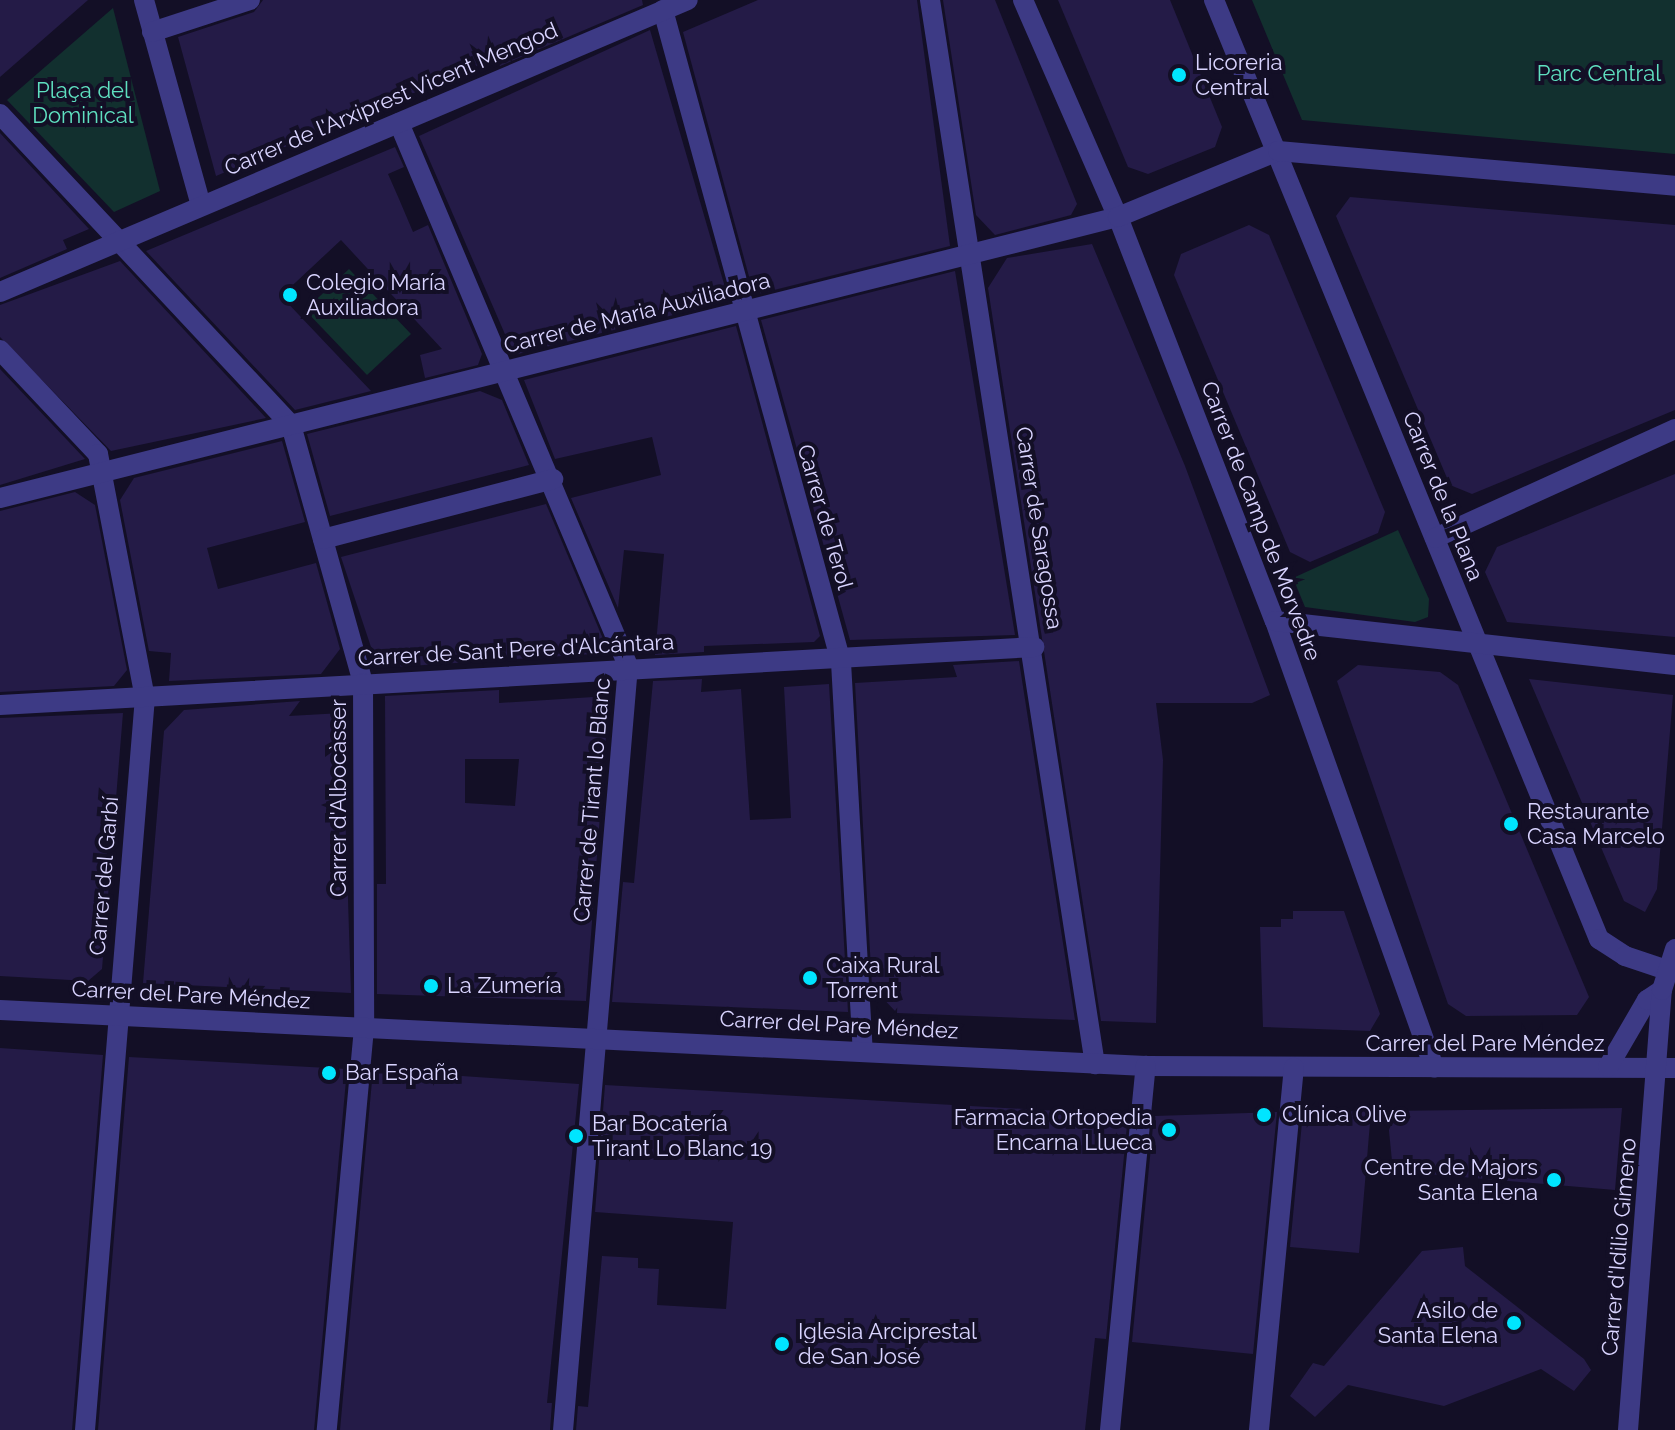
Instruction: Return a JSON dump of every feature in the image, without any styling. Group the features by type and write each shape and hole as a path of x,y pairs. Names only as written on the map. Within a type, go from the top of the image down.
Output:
{"street":[{"path":"144,0 201,205"},
{"path":"152,32 250,0"},
{"name":"Carrer de l'Arxiprest Vicent Mengod","path":"0,292 688,0"},
{"name":"Carrer de Saragossa","path":"930,0 1034,647 1095,1064"},
{"name":"Carrer de Camp de Morvedre","path":"1023,0 1118,217 1275,621 1434,1068"},
{"name":"Carrer de la Plana","path":"1214,0 1599,939 1625,956 1667,970"},
{"name":"Carrer de Terol","path":"663,10 841,662 863,1050"},
{"name":"Carrer d'Albocàsser","path":"0,114 291,425 363,683 364,1028 327,1430"},
{"name":"Carrer de Tirant lo Blanc","path":"399,123 508,371 628,666 563,1430"},
{"path":"1278,151 1675,186"},
{"name":"Carrer de Maria Auxiliadora","path":"0,498 743,310 971,257 1118,217 1278,151"},
{"name":"Carrer del Garbí","path":"0,350 98,454 145,697 85,1430"},
{"path":"1435,538 1675,429"},
{"path":"323,539 553,479"},
{"path":"1275,621 1675,665"},
{"name":"Carrer de Sant Pere d'Alcántara","path":"0,705 628,666 841,662 1034,647"},
{"name":"Carrer d'Idilio Gimeno","path":"1628,1430 1666,1068 1662,990 1675,949"},
{"path":"1608,1067 1647,1000 1662,990"},
{"name":"Carrer del Pare Méndez","path":"0,1010 364,1028 596,1035 1146,1066 1666,1068"},
{"path":"1110,1430 1146,1066"},
{"path":"1259,1430 1294,1068"}],"green space":[{"name":"Parc Central","path":"1252,0 1675,0 1675,154 1302,120"},
{"name":"Plaça del Dominical","path":"113,8 160,191 114,212 7,100"},
{"path":"349,269 411,334 367,375 305,310"},
{"path":"1398,530 1429,599 1428,617 1415,622 1305,607 1293,578"}],"building":[{"path":"0,0 88,0 0,77"},
{"path":"263,0 642,0 643,5 500,66 497,58 216,176 178,37 254,12"},
{"path":"758,0 917,0 950,246 754,295 683,32"},
{"path":"943,0 995,0 1077,204 1071,215 995,235 976,215"},
{"path":"1058,0 1170,0 1222,127 1215,147 1148,174 1128,167"},
{"path":"650,30 729,301 514,355 419,136"},
{"path":"0,133 89,229 63,240 67,249 0,278"},
{"path":"395,147 404,167 388,174 413,232 428,225 482,354 478,365 425,378 420,355 442,349 341,240 281,296 371,391 295,410 146,251"},
{"path":"1350,197 1675,225 1675,410 1472,494 1450,485 1336,216"},
{"path":"1249,225 1269,235 1385,512 1378,533 1310,562 1290,552 1174,275 1181,254"},
{"path":"1092,244 1185,466 1270,695 1252,703 1156,703 1163,760 1156,1023 1101,1021 988,288 1007,258"},
{"path":"120,261 266,418 111,451 0,337 0,305"},
{"path":"955,271 1015,635 850,640 761,320"},
{"path":"736,326 820,636 814,642 704,646 704,652 655,655 664,554 624,550 618,608 571,498 661,475 652,437 555,459 524,380"},
{"path":"0,369 85,459 0,485"},
{"path":"480,391 502,400 529,465 330,516 307,434"},
{"path":"282,441 305,522 207,548 218,589 316,563 340,649 321,674 169,681 171,653 149,651 120,500 134,478"},
{"path":"1675,474 1675,637 1507,622 1485,572 1497,547"},
{"path":"75,492 95,505 127,670 114,686 0,692 0,511"},
{"path":"546,504 609,653 378,668 341,557"},
{"path":"1019,661 1075,1020 897,1013 872,987 855,683 957,677 953,665"},
{"path":"1358,665 1440,672 1458,685 1589,997 1577,1015 1466,1016 1448,1004 1337,681"},
{"path":"702,679 701,692 741,689 750,820 791,818 784,687 829,684 848,1012 612,1002 623,882 634,883 653,681"},
{"path":"1529,679 1673,695 1657,889 1645,912 1624,901"},
{"path":"499,690 499,703 609,696 586,1001 377,994 377,884 386,884 385,696","holes":["465,759 519,759 515,806 465,803"]},
{"path":"300,701 289,716 342,713 351,993 143,983 164,731 184,710"},
{"path":"123,713 102,969 88,981 0,976 0,718"},
{"path":"1293,911 1344,911 1380,1014 1370,1031 1263,1027 1260,927 1281,927 1281,919 1293,919"},
{"path":"0,1048 103,1055 72,1430 0,1430"},
{"path":"129,1057 347,1069 314,1430 98,1430"},
{"path":"373,1070 579,1084 547,1403 552,1403 550,1430 340,1430"},
{"path":"605,1085 1128,1115 1106,1339 1095,1338 1085,1430 576,1430 578,1406 588,1407 602,1256 638,1258 638,1268 659,1269 657,1305 726,1309 733,1222 595,1212"},
{"name":"Centre de Majors Santa Elena","path":"1622,1108 1615,1190 1393,1171 1387,1111"},
{"path":"1371,1111 1359,1253 1290,1247 1303,1112"},
{"path":"1277,1112 1253,1354 1132,1342 1154,1116"},
{"name":"Asilo de Santa Elena","path":"1463,1247 1465,1266 1584,1359 1591,1370 1574,1391 1541,1369 1444,1406 1348,1385 1315,1417 1290,1396 1313,1363 1324,1366 1422,1251"}],"place":[{"name":"Licoreria Central","path":"1179,75"},
{"name":"Colegio María Auxiliadora","path":"290,295"},
{"name":"Restaurante Casa Marcelo","path":"1511,824"},
{"name":"Caixa Rural Torrent","path":"810,978"},
{"name":"La Zumería","path":"431,986"},
{"name":"Bar España","path":"329,1073"},
{"name":"Clínica Olive","path":"1264,1115"},
{"name":"Farmacia Ortopedia Encarna Llueca","path":"1169,1130"},
{"name":"Bar Bocatería Tirant Lo Blanc 19","path":"576,1136"},
{"name":"Centre de Majors Santa Elena","path":"1554,1180"},
{"name":"Asilo de Santa Elena","path":"1514,1323"},
{"name":"Iglesia Arciprestal de San José","path":"782,1344"}]}
